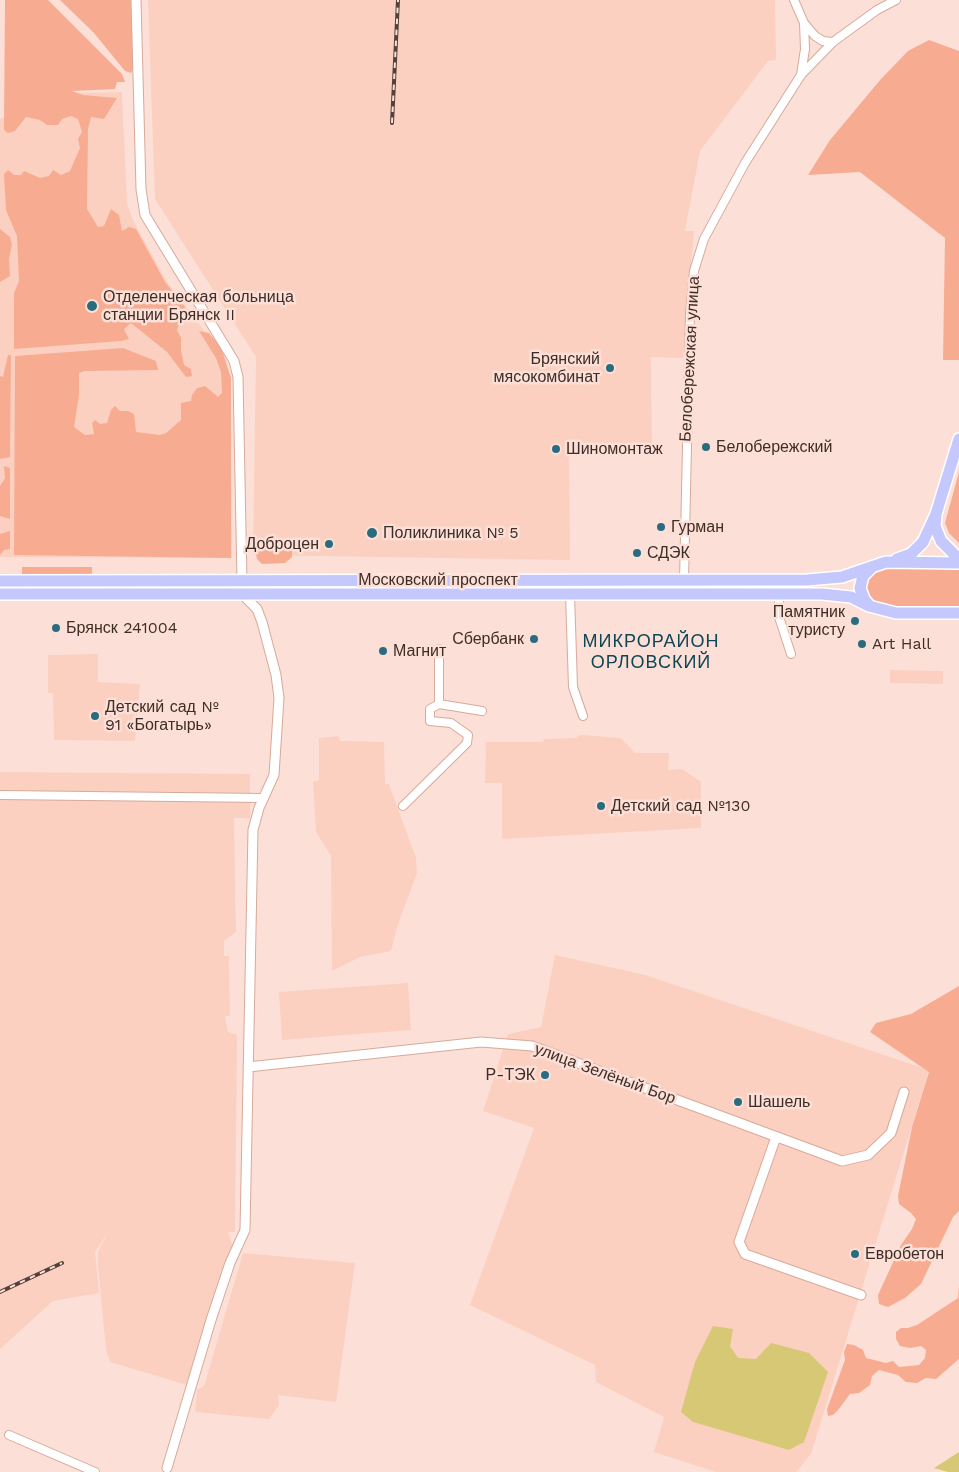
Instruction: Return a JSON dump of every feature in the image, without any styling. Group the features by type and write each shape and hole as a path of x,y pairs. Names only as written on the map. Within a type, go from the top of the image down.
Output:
{"main road":[{"path":"892,561 906,557 918,547 936,514 959,439"},
{"path":"936,514 936,526 941,541 959,559"},
{"name":"Московский проспект","path":"0,581 825,579 842,577 874,565 892,561 959,563"},
{"path":"869,606 861,594 861,582 867,571 874,565"},
{"path":"242,580 243,595"},
{"name":"Московский проспект","path":"0,594 779,594 840,596 896,613 959,613"}],"street":[{"path":"136,0 141,189 145,215 234,361 238,377 242,580"},
{"name":"Белобережская улица","path":"794,0 804,23 805,49 801,75"},
{"name":"Белобережская улица","path":"684,580 686,416 690,313 694,271 704,239 741,171 801,75 833,42 877,10 896,0"},
{"path":"804,23 815,36 823,41 833,42"},
{"path":"570,594 573,687 583,716"},
{"path":"779,594 780,617 791,654"},
{"path":"166,1470 211,1320 230,1263 245,1230 253,830 274,775 279,698 276,675 262,622 257,609 243,595"},
{"path":"439,649 439,704"},
{"path":"403,806 467,743 468,735 450,723 430,721 430,709 439,704 482,711"},
{"path":"0,795 264,798"},
{"name":"улица Зелёный Бор","path":"248,1067 481,1042 532,1046 842,1161 868,1155 891,1133 904,1092"},
{"path":"776,1138 739,1242 745,1254 861,1295"},
{"path":"9,1435 96,1472"}],"shaded area":[{"path":"5,0 48,0 122,74 125,82 117,82 115,89 72,91 83,95 117,98 104,119 91,117 88,129 87,209 98,227 104,226 111,209 119,215 122,231 129,227 136,229 165,282 185,307 177,330 181,338 184,365 191,369 192,376 186,377 167,352 131,323 124,329 129,339 121,341 14,349 14,293 19,281 17,236 6,210 4,174 8,170 14,175 21,175 24,171 40,178 49,176 53,170 61,175 70,171 80,148 78,139 82,132 78,119 71,116 62,119 58,125 47,125 40,120 26,117 15,131 8,133 4,130"},
{"path":"60,0 133,0 134,68 131,73 125,71 94,33"},
{"path":"148,0 775,0 776,60 768,61 700,151 685,231 694,231 683,358 651,357 652,448 569,448 570,560 253,555 256,357 155,199"},
{"path":"929,40 959,51 959,360 943,360 945,238 860,172 808,175 830,140 881,79 908,51"},
{"name":"Отделенческая больница станции Брянск II","path":"122,92 127,204 134,222 167,282 203,329 224,369 230,392 232,558 0,557 0,119 78,93"},
{"path":"0,229 10,237 12,245 9,259 10,276 0,282"},
{"path":"199,331 209,333 221,347 231,378 231,558 14,555 15,356 123,348 156,361 158,370 85,371 79,373 79,395 74,427 85,435 94,434 92,423 95,420 100,424 107,423 111,410 115,406 120,411 128,411 134,414 136,432 160,435 166,433 181,420 181,403 191,401 192,395 197,388 205,386 218,397 222,393 221,372 216,358"},
{"path":"8,355 11,355 10,457 0,459 0,376 3,377"},
{"path":"4,466 10,468 10,519 0,516 0,486 5,478"},
{"path":"959,472 959,543 949,533 945,523"},
{"path":"10,531 10,549 4,550 0,555 0,534"},
{"path":"255,548 292,548 292,557 285,563 262,564 257,559"},
{"path":"22,567 92,567 92,574 22,574"},
{"path":"959,568 959,606 885,607 873,602 866,591 871,574 881,569"},
{"name":"Детский сад № 91 «Богатырь»","path":"98,654 98,682 140,684 135,741 54,740 53,693 48,693 48,655"},
{"path":"890,670 943,671 943,684 890,683"},
{"name":"Детский сад №130","path":"581,735 621,738 635,753 669,753 668,770 682,769 701,782 701,828 502,839 502,783 485,783 486,742 543,742 544,739 574,738"},
{"path":"339,736 340,741 384,742 385,784 389,784 416,858 417,873 397,927 391,951 360,957 332,971 331,856 316,832 313,782 319,780 319,738"},
{"path":"0,772 250,774 250,818 234,818 236,932 224,941 224,956 229,956 230,1016 225,1016 228,1032 237,1035 235,1232 228,1232 234,1250 187,1385 110,1362 106,1350 98,1265 98,1252 108,1232 95,1252 99,1293 53,1301 0,1349"},
{"path":"555,955 645,975 929,1070 811,1454 796,1472 716,1472 654,1452 664,1417 596,1382 595,1365 470,1305 534,1128 483,1111 508,1034 541,1027"},
{"path":"408,983 411,1030 282,1040 279,992"},
{"path":"959,986 959,1211 953,1217 921,1284 905,1298 888,1307 879,1304 878,1295 901,1245 912,1229 916,1219 899,1204 898,1196 912,1127 929,1072 870,1032 876,1023 911,1014"},
{"path":"243,1253 355,1263 336,1402 278,1395 279,1405 269,1419 195,1412 197,1390 204,1386"},
{"path":"959,1286 959,1359 936,1379 926,1378 917,1383 906,1382 898,1375 879,1370 872,1376 870,1385 859,1393 850,1394 833,1415 828,1416 827,1409 845,1360 844,1352 847,1344 854,1345 863,1350 866,1358 886,1363 893,1361 899,1367 919,1365 925,1358 926,1350 921,1346 910,1348 900,1346 896,1339 896,1332 901,1328 917,1325 958,1298"},
{"path":"713,1326 733,1329 730,1346 738,1358 756,1359 771,1343 809,1353 828,1372 804,1442 789,1450 693,1422 681,1412 695,1362"},
{"path":"959,1452 959,1472 948,1472 934,1468"}],"railway":[{"path":"392,123 398,0"},
{"path":"0,1292 62,1263"}],"place":[{"name":"Отделенческая больница станции Брянск II","path":"92,306"},
{"name":"Брянский мясокомбинат","path":"610,368"},
{"name":"Белобережский","path":"706,447"},
{"name":"Шиномонтаж","path":"556,449"},
{"name":"Гурман","path":"661,527"},
{"name":"Поликлиника № 5","path":"372,533"},
{"name":"Доброцен","path":"329,544"},
{"name":"СДЭК","path":"637,553"},
{"name":"Памятник туристу","path":"855,621"},
{"name":"Брянск 241004","path":"56,628"},
{"name":"Сбербанк","path":"534,639"},
{"name":"Art Hall","path":"862,644"},
{"name":"Магнит","path":"383,651"},
{"name":"Детский сад № 91 «Богатырь»","path":"95,716"},
{"name":"Детский сад №130","path":"601,806"},
{"name":"Р-ТЭК","path":"545,1075"},
{"name":"Шашель","path":"738,1102"},
{"name":"Евробетон","path":"855,1254"}],"district":[{"name":"МИКРОРАЙОН ОРЛОВСКИЙ","path":"651,652"}]}
